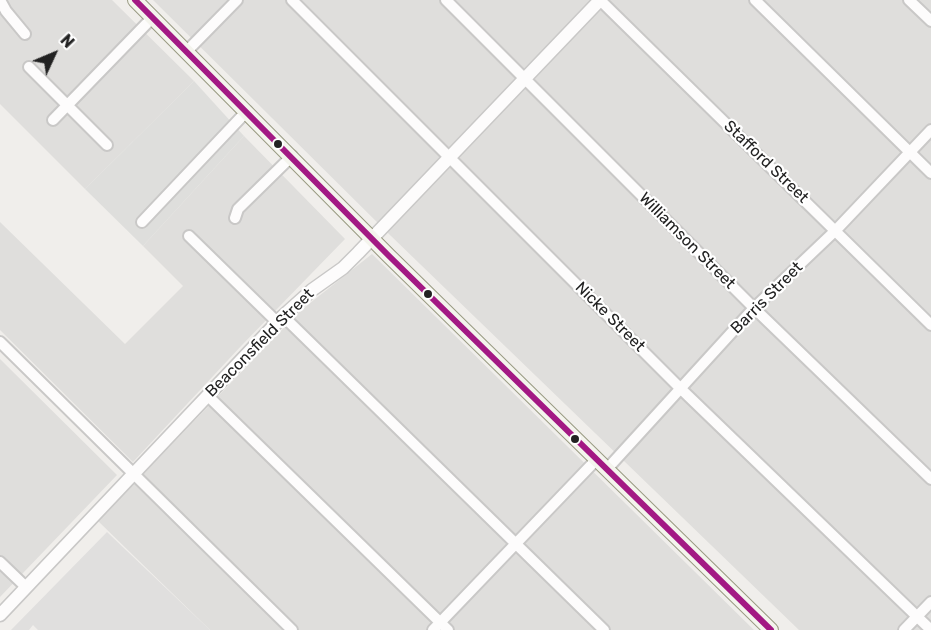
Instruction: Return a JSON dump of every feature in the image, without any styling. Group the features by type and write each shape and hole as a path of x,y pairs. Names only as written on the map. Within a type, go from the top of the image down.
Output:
{"main road":[{"path":"135,0 389,256 771,630"}],"street":[{"path":"0,0 25,34"},
{"path":"186,52 237,0"},
{"name":"Nicke Street","path":"292,0 680,388 931,630"},
{"name":"Williamson Street","path":"446,0 754,308 931,479"},
{"name":"Beaconsfield Street","path":"0,615 280,319 312,290 343,268 600,0"},
{"name":"Stafford Street","path":"600,0 931,325"},
{"path":"755,0 931,173"},
{"path":"909,0 931,21"},
{"path":"53,120 152,18"},
{"path":"29,68 107,145"},
{"path":"142,222 247,111"},
{"name":"Barris Street","path":"441,628 516,545 680,388 754,308 836,230 931,130"},
{"path":"235,218 238,209 292,156"},
{"path":"189,236 280,319 604,630"},
{"path":"0,342 292,630"},
{"path":"208,396 441,628"},
{"path":"0,562 26,587"},
{"path":"904,630 931,602"}],"shaded area":[{"path":"0,0 112,0 194,81 85,189 0,104"},
{"path":"153,0 931,0 931,630 799,630 391,236"},
{"path":"194,81 244,136 143,246 85,189"},
{"path":"244,136 345,239 133,462 0,330 0,222 125,344 183,286 143,246"},
{"path":"372,254 754,630 210,630 98,521 300,311"},
{"path":"0,359 117,475 0,597"},
{"path":"107,532 210,630 38,630 33,625 29,630 11,630"}],"transit line":[{"path":"135,0 389,256 771,630"}]}
